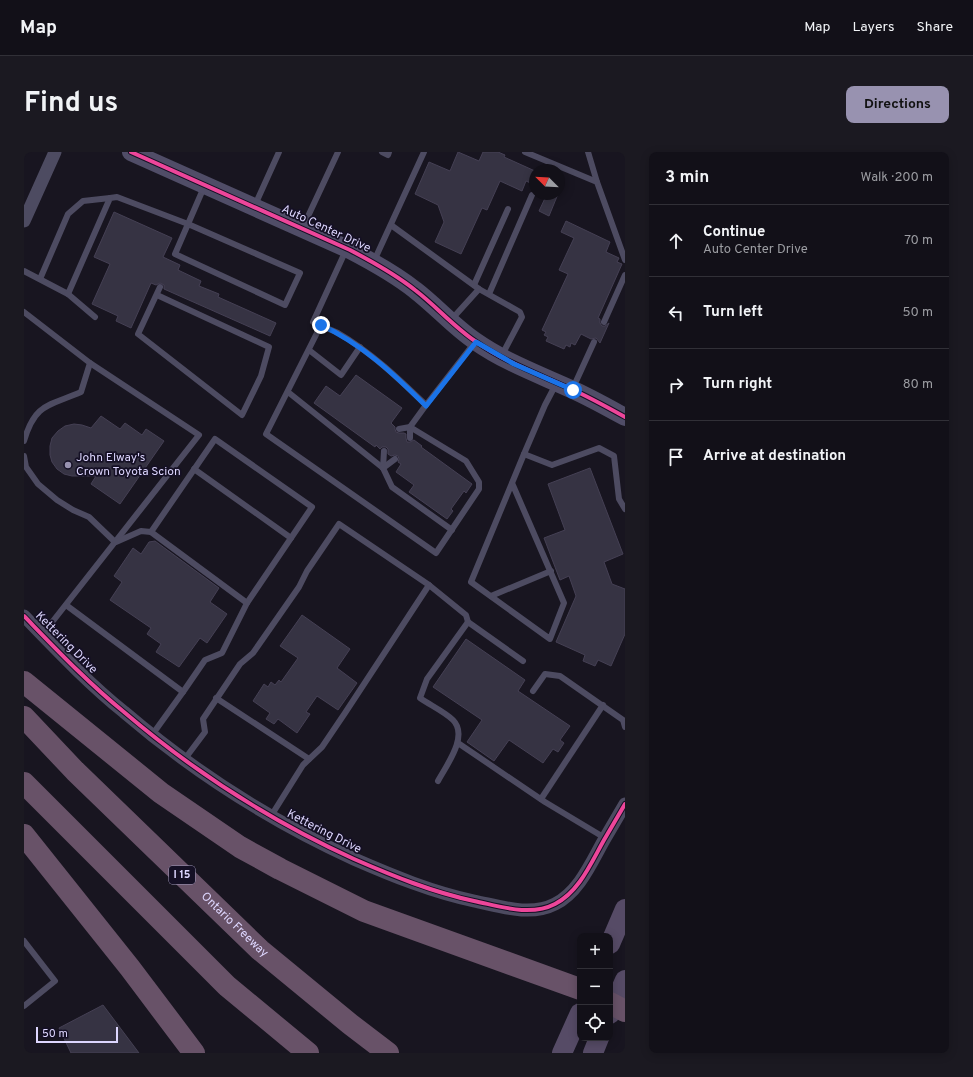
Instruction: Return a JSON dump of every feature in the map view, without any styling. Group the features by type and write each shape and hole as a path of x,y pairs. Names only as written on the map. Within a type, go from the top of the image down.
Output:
{"highway":[{"path":"24,682 161,793 240,847 280,869 364,911 577,988"},
{"name":"Ontario Freeway","path":"24,717 75,771 260,950 350,1024 388,1053"},
{"path":"24,783 227,986 308,1053"},
{"path":"24,835 130,968 194,1053"}],"main road":[{"path":"613,937 625,909"},
{"path":"615,1008 625,980"},
{"path":"562,1053 577,1020"},
{"path":"593,1053 598,1041"}],"street":[{"path":"24,221 55,152"},
{"name":"Auto Center Drive","path":"131,152 303,228 374,262 415,290 476,342 501,357 564,386 625,417"},
{"name":"Kettering Drive","path":"24,616 67,660 123,712 184,760 271,816 330,848 405,881 466,899 513,909 534,910 554,905 572,892 586,872 625,804"}],"lane":[{"path":"254,207 279,152"},
{"path":"303,228 338,152"},
{"path":"382,152 388,155 389,152"},
{"path":"374,262 424,152"},
{"path":"525,152 597,182"},
{"path":"588,152 597,182 625,260"},
{"path":"172,261 205,185"},
{"path":"40,279 68,214 83,201 117,197 188,224 300,273 286,305 175,254"},
{"path":"68,294 110,198"},
{"path":"489,294 529,200"},
{"path":"450,321 476,287 508,208"},
{"path":"391,225 476,287 520,312 522,317 501,357"},
{"path":"346,248 313,322 337,333 360,348 404,384 426,406"},
{"path":"24,271 68,294 95,317"},
{"path":"604,322 625,274"},
{"path":"157,296 269,347 261,376 242,415 138,334 160,287"},
{"path":"24,312 90,363 199,435 42,635"},
{"path":"321,325 266,434 436,553 479,490 479,482 466,461 410,427 399,429"},
{"path":"410,438 410,427 476,342"},
{"path":"512,483 564,603 550,639 471,582 524,454 545,405 564,386 594,342"},
{"path":"309,350 341,374 360,348"},
{"path":"24,441 28,428 36,413 54,402 81,392 90,363"},
{"path":"288,392 383,468 392,487 452,530"},
{"path":"151,532 214,439 312,507 247,603 222,653 205,660 152,735"},
{"path":"524,454 552,465 599,448 614,456 619,498 625,509"},
{"path":"383,468 384,451"},
{"path":"24,456 26,467 38,484 57,500 73,510 89,516 115,542"},
{"path":"383,468 395,459"},
{"path":"194,469 291,538"},
{"path":"184,760 205,732 203,719 216,698 240,664 253,653 300,587 307,571 339,524 429,585 466,615 468,622 523,661"},
{"path":"115,542 141,531 151,532 247,603"},
{"path":"491,596 551,571"},
{"path":"271,816 304,765 322,747 429,585"},
{"path":"66,605 183,692"},
{"path":"438,781 458,743 460,730 454,720 420,698 427,679 468,622"},
{"path":"533,691 545,674 560,676 623,720 625,727"},
{"path":"216,698 309,759"},
{"path":"541,799 603,705"},
{"path":"458,743 541,799 605,838"},
{"path":"24,941 55,981 24,1006"}],"building":[{"path":"458,152 479,161 483,152 498,152 505,155 504,157 529,168 529,182 526,181 522,191 500,181 487,210 482,208 461,254 435,242 444,222 438,205 415,194 429,162 450,171"},
{"path":"544,200 556,200 549,216 539,211"},
{"path":"114,212 172,238 163,257 180,265 178,270 201,281 199,286 219,294 218,297 276,323 270,336 164,289 164,285 160,283 156,285 151,283 131,328 116,321 118,316 92,304 110,264 94,257"},
{"path":"566,221 610,242 606,252 619,258 617,262 622,264 598,318 600,319 602,326 609,323 600,343 596,338 591,339 581,334 575,345 571,343 570,347 566,345 564,349 546,341 548,337 544,335 546,332 542,330 568,274 559,270 574,238 561,232"},
{"path":"356,375 402,408 391,423 395,427 396,432 406,434 407,442 414,440 422,446 421,447 472,484 466,493 464,491 451,509 453,511 447,519 409,492 414,485 396,472 401,464 398,462 398,456 391,456 388,454 388,449 386,447 382,447 380,449 376,445 375,447 314,403 326,386 340,396"},
{"path":"101,416 120,429 125,423 142,435 146,429 164,441 120,504 91,484 96,476 72,476 64,474 57,469 52,462 50,455 52,438 58,431 65,426 74,424 91,428"},
{"path":"590,468 623,554 604,562 612,584 625,589 625,634 611,666 598,660 595,666 583,661 585,655 556,642 576,596 569,576 560,580 544,538 565,530 548,484"},
{"path":"155,541 219,588 210,602 227,614 207,643 200,638 179,667 156,652 161,644 147,634 151,628 110,600 122,582 114,576 133,548 141,554 149,542"},
{"path":"302,615 350,649 337,668 357,683 338,710 317,696 306,712 310,714 297,733 278,719 274,724 266,719 270,713 253,701 264,684 268,687 271,682 275,685 279,680 281,682 298,658 280,646"},
{"path":"466,639 525,680 518,691 570,726 560,740 564,743 558,752 553,749 543,763 509,740 494,761 467,742 482,720 433,687"},
{"path":"103,1005 139,1053 71,1053 59,1028"}],"cycle path":[{"path":"131,152 350,250 384,268 423,296 459,329 486,348 522,367 584,395 625,417"},
{"path":"24,616 72,666 111,701 177,755 205,774 263,811 323,844 354,859 398,877 443,893 504,908 514,909 535,910 555,904 563,899 578,885 625,804"}],"place":[{"name":"John Elway's Crown Toyota Scion","path":"68,465"}],"route":[{"path":"321,325 367,352 404,384 426,406 476,342 514,364 573,390"}]}
